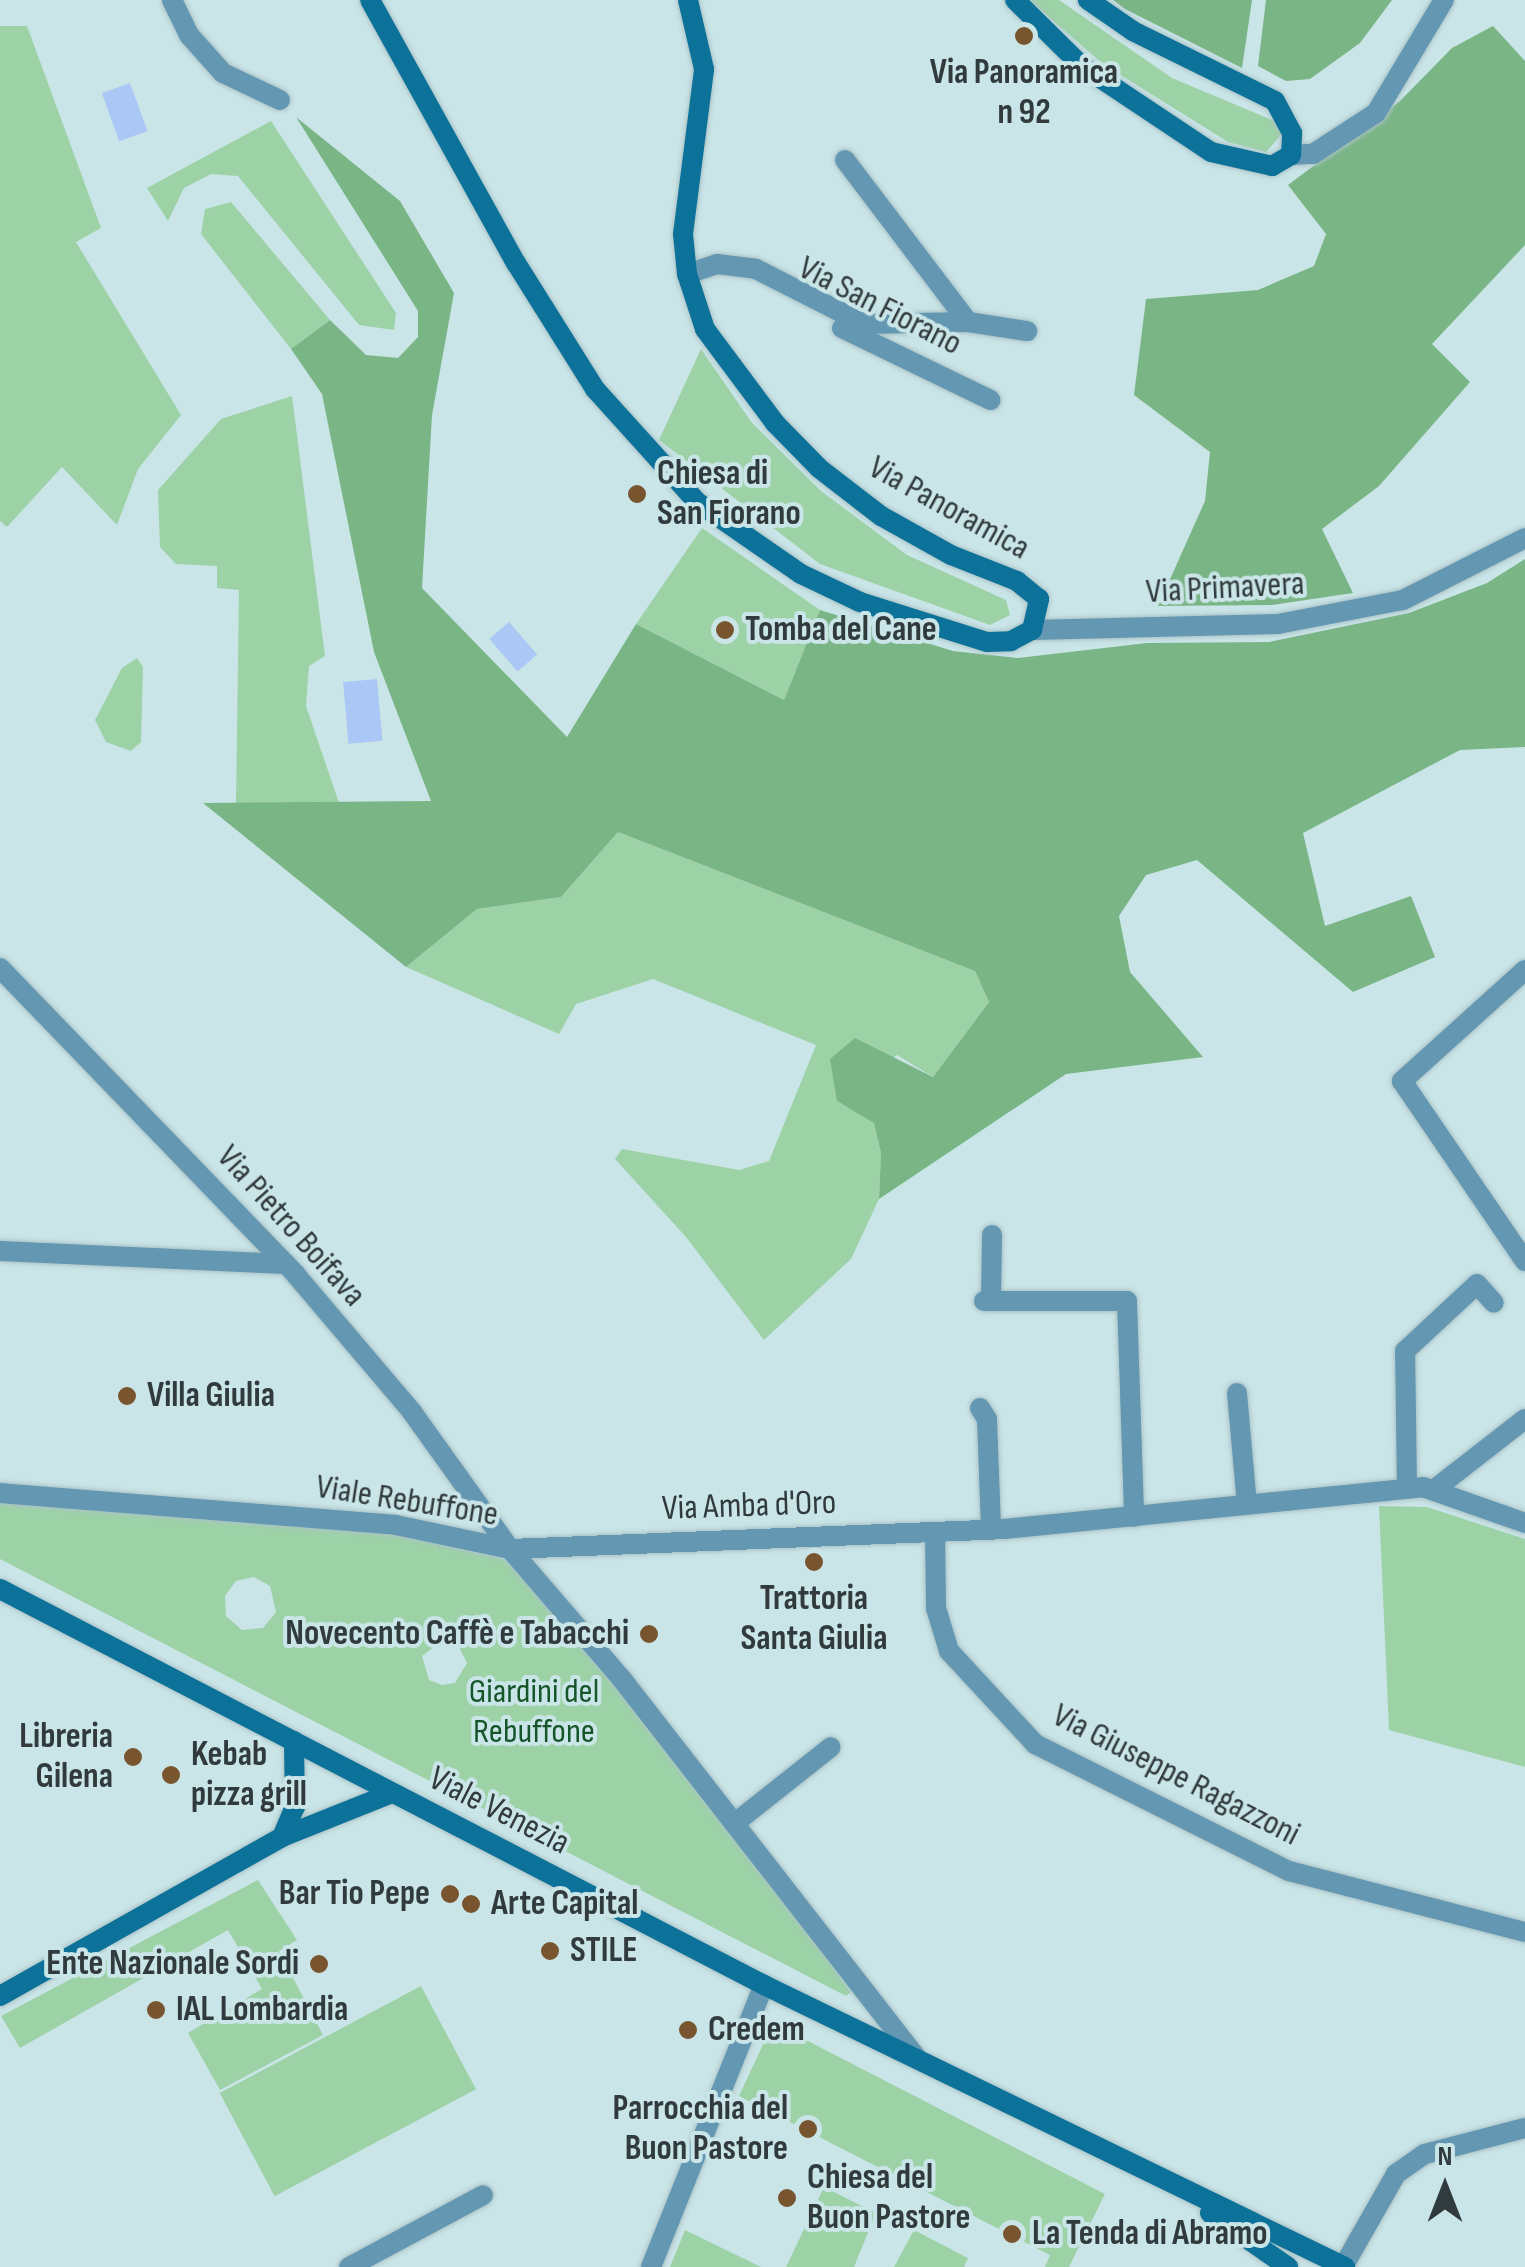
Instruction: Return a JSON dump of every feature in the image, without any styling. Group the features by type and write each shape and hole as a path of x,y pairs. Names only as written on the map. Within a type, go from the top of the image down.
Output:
{"street":[{"path":"172,0 190,35 223,74 280,100"},
{"path":"370,0 516,263 595,389 697,502 801,574 860,602 987,642 1011,641 1032,630"},
{"name":"Via Panoramica","path":"688,0 704,69 684,214 687,274 705,329 775,423 881,516 950,555 1017,581 1038,599 1032,630"},
{"path":"1016,0 1082,66 1211,152 1272,166 1291,155 1312,154 1376,113 1444,0"},
{"path":"1088,0 1133,32 1275,101 1292,133 1291,155"},
{"name":"Via San Fiorano","path":"845,160 968,322"},
{"name":"Via San Fiorano","path":"687,274 716,264 742,266 864,324 968,322 1027,332"},
{"name":"Via San Fiorano","path":"742,266 811,313 990,400"},
{"name":"Via Primavera","path":"1032,630 1278,624 1402,600 1525,538"},
{"name":"Via Pietro Boifava","path":"0,968 286,1264 412,1412 510,1549"},
{"path":"1525,970 1402,1081 1525,1261"},
{"path":"992,1235 988,1301 1127,1302 1134,1517"},
{"path":"0,1251 286,1264"},
{"path":"1407,1488 1405,1352 1478,1284 1494,1303"},
{"path":"1236,1393 1247,1504"},
{"path":"987,1411 991,1530"},
{"path":"1436,1489 1525,1419"},
{"name":"Via Amba d'Oro","path":"510,1549 991,1530 1407,1488 1436,1489 1525,1523"},
{"name":"Viale Rebuffone","path":"0,1493 396,1524 510,1549 735,1824 858,1990 922,2064"},
{"name":"Via Giuseppe Ragazzoni","path":"935,1532 936,1608 949,1652 1035,1744 1289,1870 1525,1932"},
{"name":"Viale Venezia","path":"0,1589 764,1985 1184,2194 1344,2267"},
{"path":"282,1837 295,1807 294,1741"},
{"path":"735,1824 831,1747"},
{"path":"0,1996 282,1837 392,1793"},
{"path":"651,2267 764,1985"},
{"path":"1344,2267 1396,2174 1425,2154 1525,2128"},
{"name":"Viale Venezia","path":"1184,2194 1288,2267"},
{"path":"349,2267 483,2195"}],"green space":[{"path":"1029,0 1059,0 1172,78 1277,122 1281,135 1266,152 1228,142 1103,64"},
{"path":"1113,0 1252,0 1242,68 1125,9"},
{"path":"1266,0 1392,0 1360,43 1310,79 1286,81 1258,66"},
{"path":"0,26 27,26 101,228 76,242 181,415 138,469 117,525 62,467 7,527 0,521"},
{"path":"1493,26 1525,61 1525,245 1432,344 1470,382 1379,486 1322,529 1353,593 1272,605 1158,606 1205,501 1210,452 1134,395 1146,299 1258,290 1314,266 1326,234 1288,185 1400,101 1452,48"},
{"path":"296,117 400,201 454,293 432,415 422,588 567,737 636,624 784,700 820,610 953,651 1018,658 1147,643 1269,642 1409,613 1487,583 1525,559 1525,747 1460,750 1303,833 1325,926 1411,896 1435,957 1353,992 1197,860 1146,875 1119,916 1130,972 1203,1057 1066,1074 879,1199 881,1153 874,1123 837,1101 830,1059 855,1038 933,1077 989,1002 975,971 618,832 561,897 477,909 406,967 203,803 431,801 374,652 322,394 291,349 330,320 366,355 398,358 418,337 418,311"},
{"path":"271,121 396,313 394,330 359,325 238,176 211,174 184,188 168,221 147,188"},
{"path":"231,202 330,320 291,349 201,234 205,209"},
{"path":"701,349 752,423 821,491 907,555 1006,600 1010,615 990,625 820,564 659,440"},
{"path":"292,396 325,656 309,666 306,706 339,803 236,803 239,590 217,588 217,566 176,564 160,547 158,490 221,419"},
{"path":"702,528 820,610 784,700 636,624"},
{"path":"137,658 143,667 141,742 131,751 106,742 95,720 122,668"},
{"path":"618,832 975,971 989,1002 933,1077 897,1055 837,1101 874,1122 881,1153 879,1199 851,1259 764,1340 686,1237 615,1159 622,1149 739,1170 769,1161 816,1045 653,979 576,1004 559,1034 406,967 477,909 561,897"},
{"name":"Giardini del Rebuffone","path":"0,1498 381,1531 504,1559 590,1653 734,1831 851,1992 846,1996 0,1559","holes":["254,1577 270,1586 276,1612 263,1628 242,1630 226,1616 225,1596 236,1581","443,1640 457,1643 467,1663 455,1683 442,1685 429,1680 422,1656"]},
{"path":"1379,1506 1427,1507 1525,1539 1525,1767 1389,1730"},
{"path":"258,1880 297,1940 279,1951 323,2035 220,2090 188,2033 262,1989 228,1930 20,2048 1,2016"},
{"path":"421,1986 476,2089 275,2196 220,2093"},
{"path":"773,2023 1105,2194 1069,2267 1045,2267 1050,2255 739,2096"},
{"path":"824,2187 876,2213 854,2267 786,2267"},
{"path":"685,2230 761,2267 670,2267"},
{"path":"914,2230 968,2258 964,2267 894,2267"}],"water":[{"path":"130,83 147,131 119,141 102,93"},
{"path":"509,622 537,654 518,672 489,639"},
{"path":"377,679 382,741 349,744 343,682"}],"place":[{"name":"Via Panoramica n 92","path":"1024,36"},
{"name":"Chiesa di San Fiorano","path":"637,494"},
{"name":"Tomba del Cane","path":"725,630"},
{"name":"Villa Giulia","path":"127,1396"},
{"name":"Trattoria Santa Giulia","path":"814,1562"},
{"name":"Novecento Caffè e Tabacchi","path":"649,1634"},
{"name":"Libreria Gilena","path":"133,1757"},
{"name":"Kebab pizza grill","path":"171,1775"},
{"name":"Bar Tio Pepe","path":"450,1894"},
{"name":"Arte Capital","path":"471,1904"},
{"name":"STILE","path":"550,1951"},
{"name":"Ente Nazionale Sordi","path":"319,1964"},
{"name":"IAL Lombardia","path":"156,2010"},
{"name":"Credem","path":"688,2030"},
{"name":"Parrocchia del Buon Pastore","path":"808,2129"},
{"name":"Chiesa del Buon Pastore","path":"787,2198"},
{"name":"La Tenda di Abramo","path":"1012,2234"}]}
